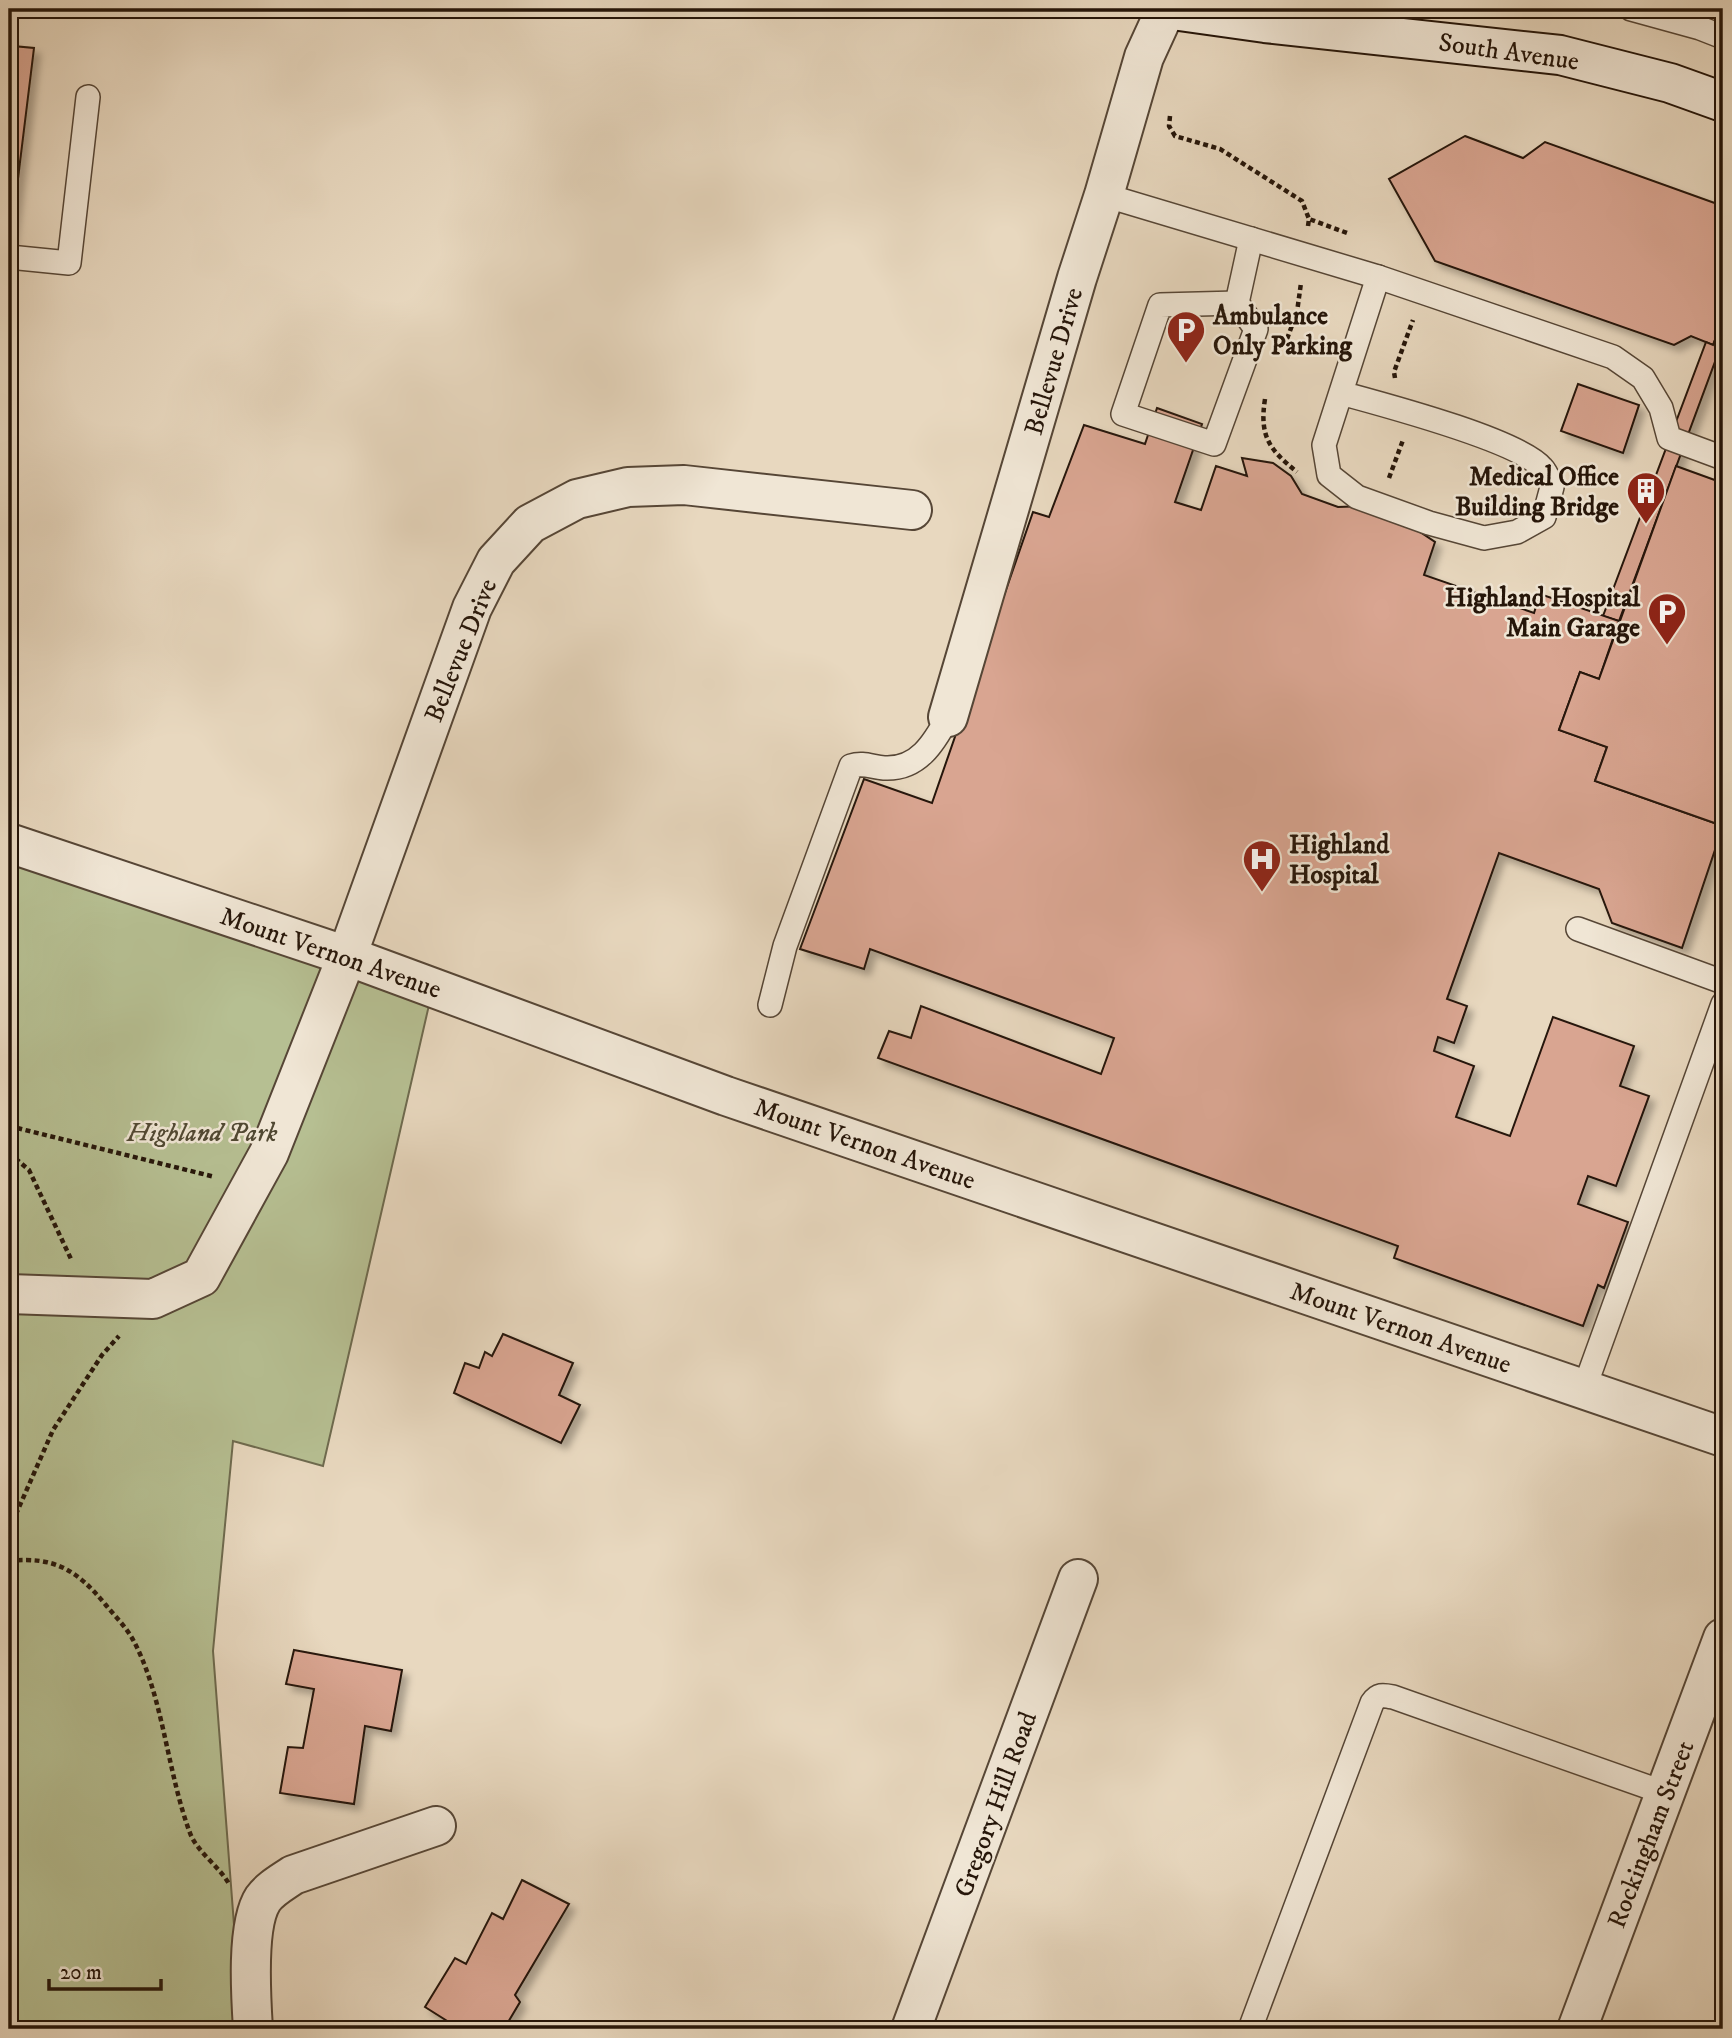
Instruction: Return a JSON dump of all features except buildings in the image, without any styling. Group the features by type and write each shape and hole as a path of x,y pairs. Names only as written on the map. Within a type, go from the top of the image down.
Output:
{"street":[{"name":"South Avenue","path":"1165,9 1266,16 1560,55 1670,83 1723,103"},
{"name":"Bellevue Drive","path":"948,717 1144,57 1165,9"},
{"name":"Bellevue Drive","path":"153,1298 201,1277 269,1153 347,956 472,608 496,561 530,524 577,499 628,486 684,485 912,510"},
{"name":"Mount Vernon Avenue","path":"9,843 347,956 726,1096 1723,1437"},
{"path":"9,1294 153,1298"},
{"name":"Gregory Hill Road","path":"911,2029 1078,1579"},
{"name":"Rockingham Street","path":"1577,2029 1723,1638"},
{"path":"253,2029 252,1945 262,1900 293,1875 436,1826"}],"lane":[{"path":"1631,9 1723,37"},
{"path":"9,257 69,262 88,97"},
{"path":"1104,195 1378,277 1613,358 1643,378 1661,408 1669,438 1723,458"},
{"path":"1237,303 1160,305 1123,414 1214,444 1256,329 1237,303 1251,239"},
{"path":"1341,393 1400,409 1522,453 1542,468 1552,487 1544,517 1517,532 1484,538 1429,523 1357,497 1329,475 1324,445 1378,277"},
{"path":"770,1005 785,946 851,766 859,763 884,768 903,766 920,758 948,717"},
{"path":"1578,929 1723,982"},
{"path":"1584,1389 1723,1004"},
{"path":"1250,2029 1371,1703 1376,1697 1393,1697 1665,1793"}],"path":[{"path":"1170,109 1168,126 1175,136 1206,143 1236,159 1302,201 1309,219"},
{"path":"1284,347 1297,312 1301,283"},
{"path":"1266,394 1266,437 1274,453 1306,480 1357,497"},
{"path":"9,1126 226,1180"},
{"path":"9,1153 29,1170 74,1266"},
{"path":"9,1530 53,1430 102,1355 153,1298"},
{"path":"9,1561 26,1559 64,1565 87,1582 131,1638 151,1686 191,1836 224,1875 238,1901 256,1920"}],"green space":[{"name":"Highland Park","path":"9,862 118,896 429,1005 323,1466 233,1441 213,1651 242,2029 9,2029"}],"place":[{"name":"Ambulance Only Parking","path":"1186,364"},
{"name":"Medical Office Building Bridge","path":"1646,525"},
{"name":"Highland Hospital Main Garage","path":"1667,646"},
{"name":"Highland Hospital","path":"1262,893"}]}
